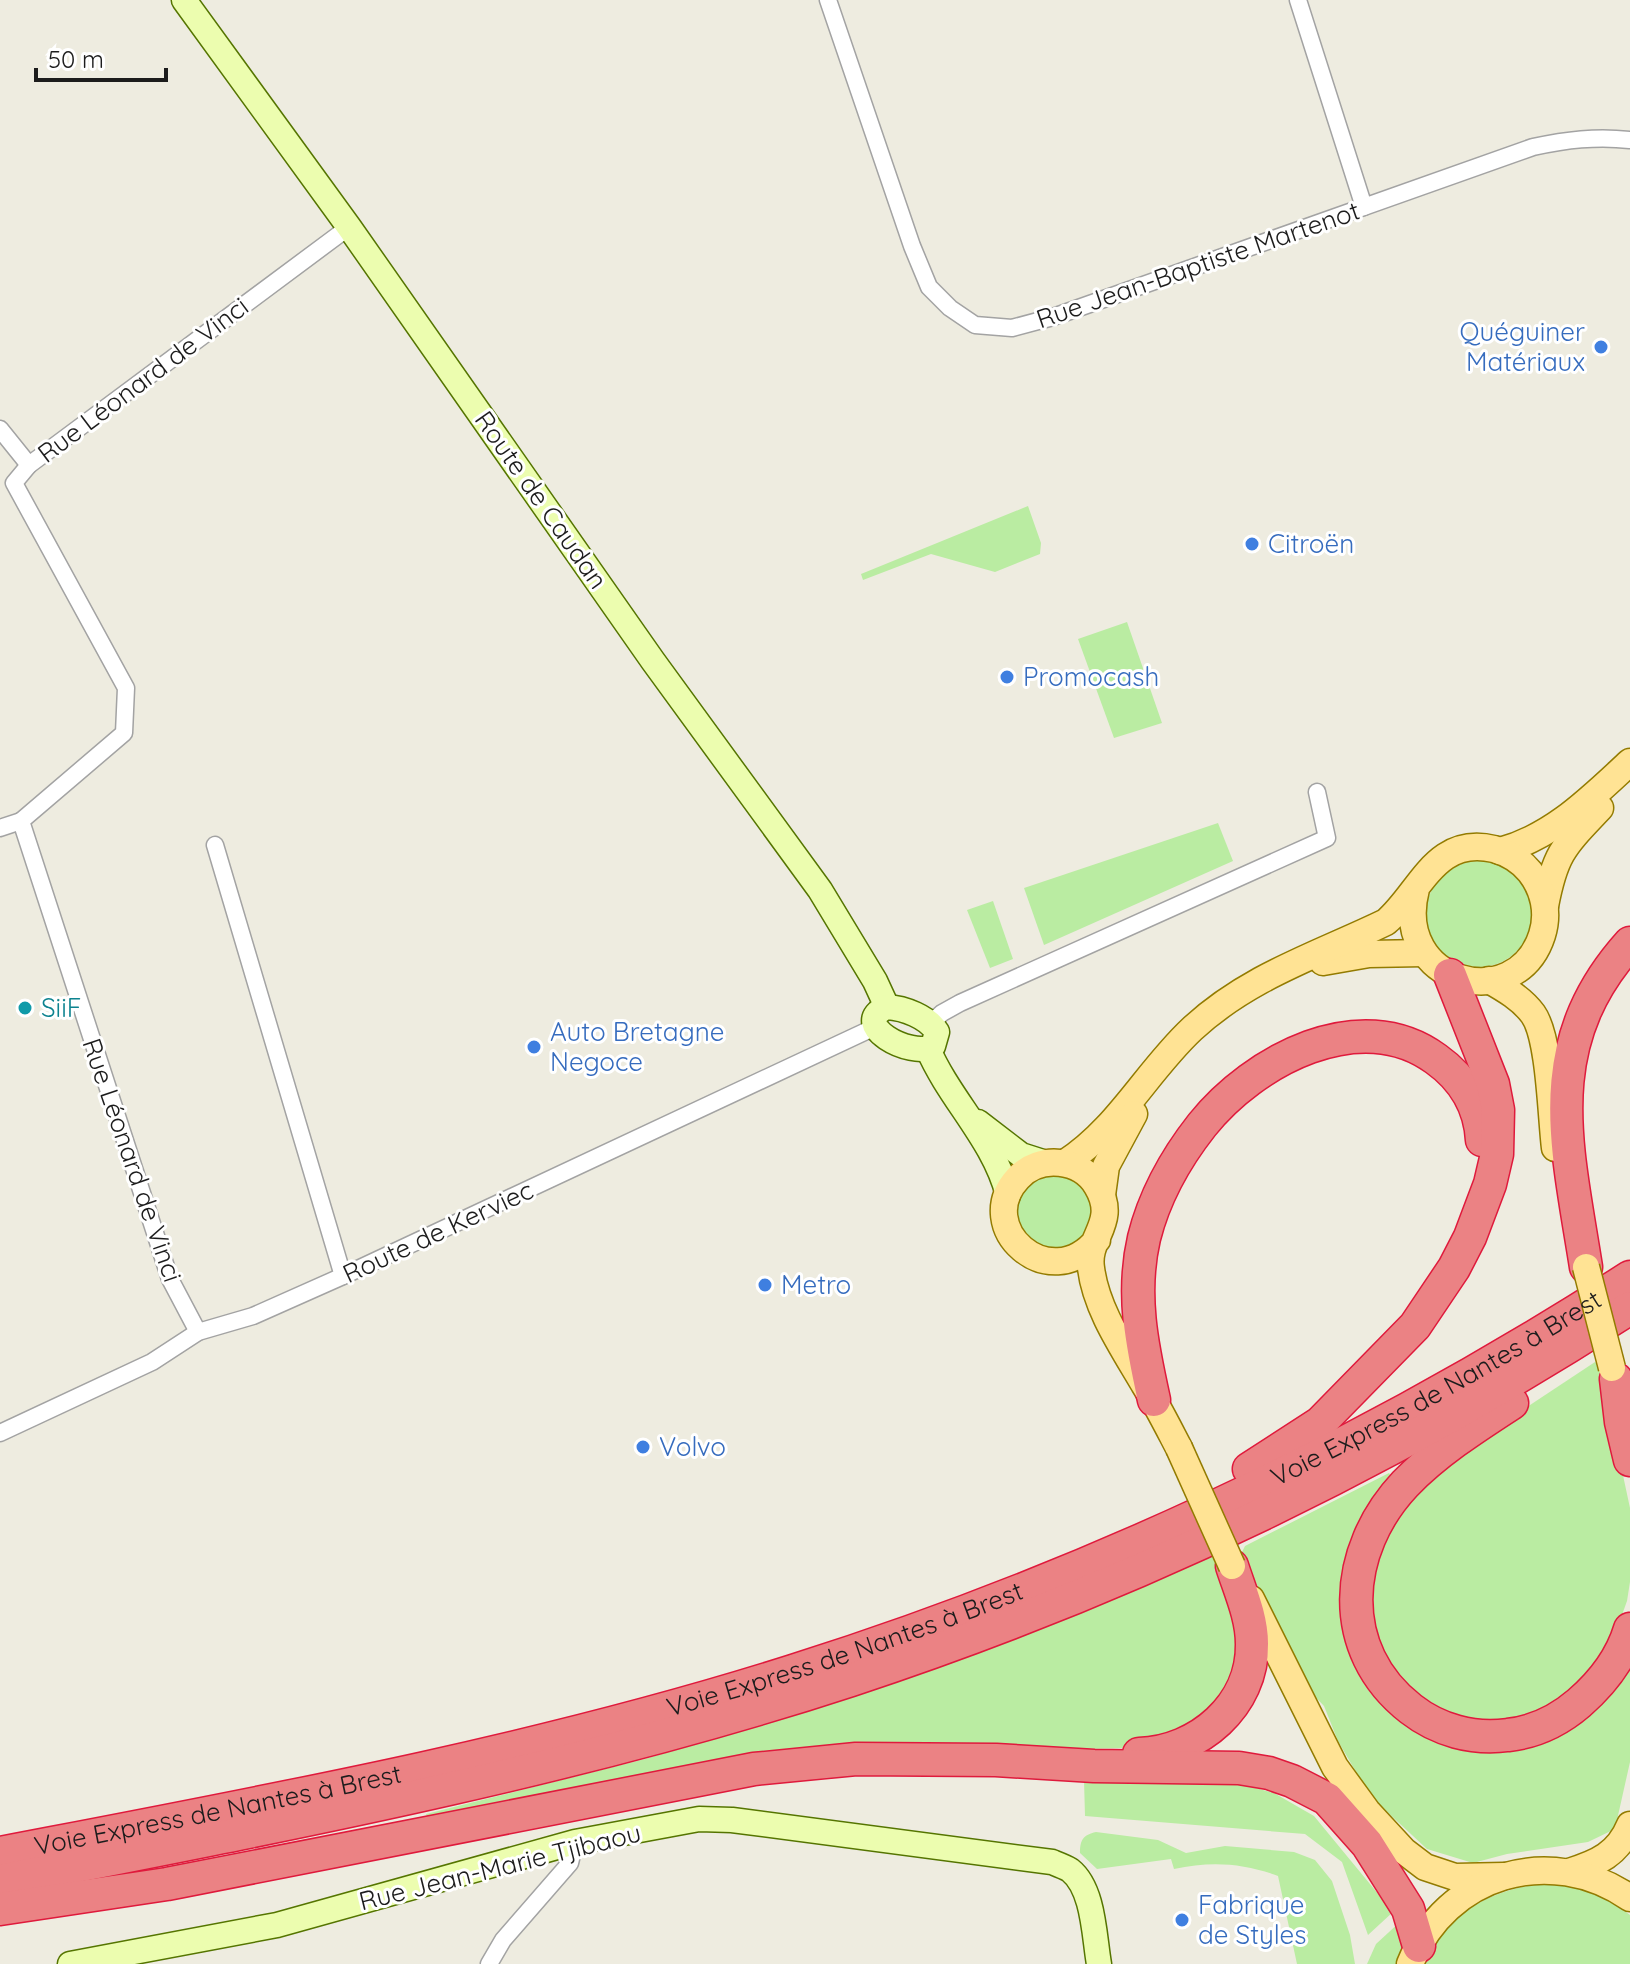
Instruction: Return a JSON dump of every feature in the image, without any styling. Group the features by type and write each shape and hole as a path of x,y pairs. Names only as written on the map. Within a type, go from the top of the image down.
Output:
{"highway":[{"path":"1586,1267 1566,1144 1564,1108 1569,1063 1581,1021 1594,994 1608,969 1630,943"},
{"path":"371,1780 410,1758 691,1682 948,1598 1100,1539 1172,1507 1249,1468 1320,1423 1415,1326 1436,1298 1470,1237 1490,1184 1499,1130 1493,1084 1450,975"},
{"path":"1154,1400 1137,1308 1139,1269 1153,1209 1184,1150 1203,1123 1226,1100 1280,1061 1309,1046 1339,1037 1395,1039 1424,1050 1452,1071 1472,1096 1481,1120 1482,1178 1476,1199 1429,1294 1320,1423"},
{"name":"Voie Express de Nantes à Brest","path":"0,1853 371,1780 637,1716 796,1670 952,1616 1136,1543 1235,1497 1378,1425 1494,1360 1630,1277"},
{"name":"Voie Express de Nantes à Brest","path":"0,1881 258,1831 524,1772 723,1719 932,1652 1137,1571 1269,1510 1476,1401 1630,1308"},
{"path":"1630,1327 1468,1432 1406,1484 1371,1535 1359,1567 1355,1614 1361,1641 1381,1681 1422,1718 1469,1736 1517,1734 1545,1726 1571,1711 1595,1689 1614,1664 1630,1629"},
{"path":"1614,1373 1630,1460"},
{"path":"0,1909 167,1884 754,1769 856,1759 996,1760 1147,1754 1174,1747 1202,1735 1221,1720 1235,1704 1246,1683 1252,1643 1249,1621 1232,1566"},
{"path":"996,1760 1094,1766 1239,1768 1292,1781 1327,1799 1367,1844 1408,1909 1414,1955"}],"main road":[{"path":"1500,851 1518,846 1558,824 1583,806 1630,762"},
{"path":"1416,889 1412,922 1416,938 1435,966 1450,975 1476,981 1489,980 1513,971 1532,954 1543,932 1545,906 1556,859 1568,842 1630,777"},
{"path":"1097,1240 1070,1260 1037,1259 1019,1247 1007,1228 1008,1195 1018,1177 1026,1170 1056,1163 1099,1136 1172,1049 1216,1009 1276,970 1386,922 1400,910 1430,868 1451,853 1475,847 1500,851 1526,867 1542,892 1545,906"},
{"path":"1424,953 1369,954 1327,961 1281,979 1223,1017 1190,1046 1149,1091 1106,1166 1102,1195 1105,1217 1090,1262 1092,1279 1112,1328 1179,1448 1232,1566 1260,1614 1335,1767 1367,1811 1404,1851 1425,1867 1455,1877 1504,1876 1547,1870 1569,1872 1610,1885 1630,1898"},
{"path":"1489,980 1535,1016 1544,1040 1559,1170 1569,1219 1586,1267 1614,1373 1630,1414"},
{"path":"1056,1163 1089,1176 1102,1195"},
{"path":"1569,1872 1591,1865 1613,1852 1624,1840 1630,1825"},
{"path":"1414,1955 1446,1910 1483,1884 1504,1876"}],"street":[{"name":"Route de Caudan","path":"184,0 349,227 653,661 820,890 879,989 887,1021"},
{"name":"Rue Jean-Baptiste Martenot","path":"828,0 912,246 929,287 950,308 975,325 1012,328 1053,317 1533,147 1604,137 1630,140"},
{"path":"1298,0 1364,207"},
{"name":"Rue Léonard de Vinci","path":"198,1332 170,1279 21,821 124,733 126,688 7,486 29,465 349,227"},
{"path":"0,429 29,465"},
{"path":"887,1021 929,1022 960,1003 1327,838 1317,792"},
{"path":"0,828 21,821"},
{"path":"215,845 343,1276"},
{"path":"887,1021 922,1049 970,1115 1008,1195"},
{"name":"Route de Kerviec","path":"0,1433 152,1362 198,1332 253,1316 343,1276 887,1021"},
{"path":"922,1049 937,1037 929,1022"},
{"path":"970,1115 1021,1155 1056,1163"},
{"name":"Rue Jean-Marie Tjibaou","path":"70,1964 277,1925 575,1842 699,1819 732,1820 1052,1862 1069,1870 1087,1897 1099,1964"},
{"path":"489,1964 503,1940 570,1863 575,1842"}],"green space":[{"path":"1028,506 1041,543 1040,554 995,572 931,554 863,580 861,574"},
{"path":"1127,622 1162,723 1114,738 1078,639"},
{"path":"1218,823 1233,861 1044,945 1024,888"},
{"path":"1479,861 1499,865 1517,876 1528,894 1532,914 1528,934 1517,952 1499,963 1479,967 1459,963 1441,952 1430,934 1426,914 1430,894 1441,876 1459,865"},
{"path":"993,901 1013,959 990,968 967,910"},
{"path":"1055,1175 1069,1178 1081,1186 1089,1198 1092,1212 1089,1226 1081,1238 1069,1246 1055,1249 1041,1246 1029,1238 1021,1226 1018,1212 1021,1198 1029,1186 1041,1178"},
{"path":"1595,1362 1600,1368 1630,1508 1630,1582 1618,1626 1592,1670 1559,1702 1511,1720 1482,1721 1451,1714 1404,1686 1374,1642 1370,1579 1378,1549 1406,1500 1474,1442"},
{"path":"1389,1473 1395,1481 1363,1527 1358,1668 1508,1749 1630,1658 1630,1762 1615,1829 1588,1842 1507,1854 1473,1863 1427,1849 1370,1796 1338,1741 1324,1706 1301,1682 1242,1552 1245,1546"},
{"path":"1214,1555 1236,1619 1242,1651 1219,1707 1158,1743 1121,1748 1050,1750 430,1823 426,1814 645,1759 856,1696"},
{"path":"1084,1780 1241,1784 1274,1793 1314,1816 1393,1912 1368,1935 1342,1862 1305,1834 1085,1816"},
{"path":"1096,1832 1158,1840 1186,1853 1225,1846 1294,1852 1315,1860 1332,1881 1350,1935 1355,1964 1297,1964 1278,1876 1227,1865 1174,1869 1171,1859 1097,1869 1080,1853 1083,1839"},
{"path":"1550,1883 1592,1893 1630,1915 1630,1964 1425,1964 1446,1930 1475,1905 1511,1890"},
{"path":"1401,1921 1405,1940 1397,1964 1367,1964 1376,1944"}],"place":[{"name":"Quéguiner Matériaux","path":"1601,347"},
{"name":"Citroën","path":"1252,544"},
{"name":"Promocash","path":"1007,677"},
{"name":"SiiF","path":"25,1008"},
{"name":"Auto Bretagne Negoce","path":"534,1047"},
{"name":"Metro","path":"765,1285"},
{"name":"Volvo","path":"643,1447"},
{"name":"Fabrique de Styles","path":"1182,1920"}]}
